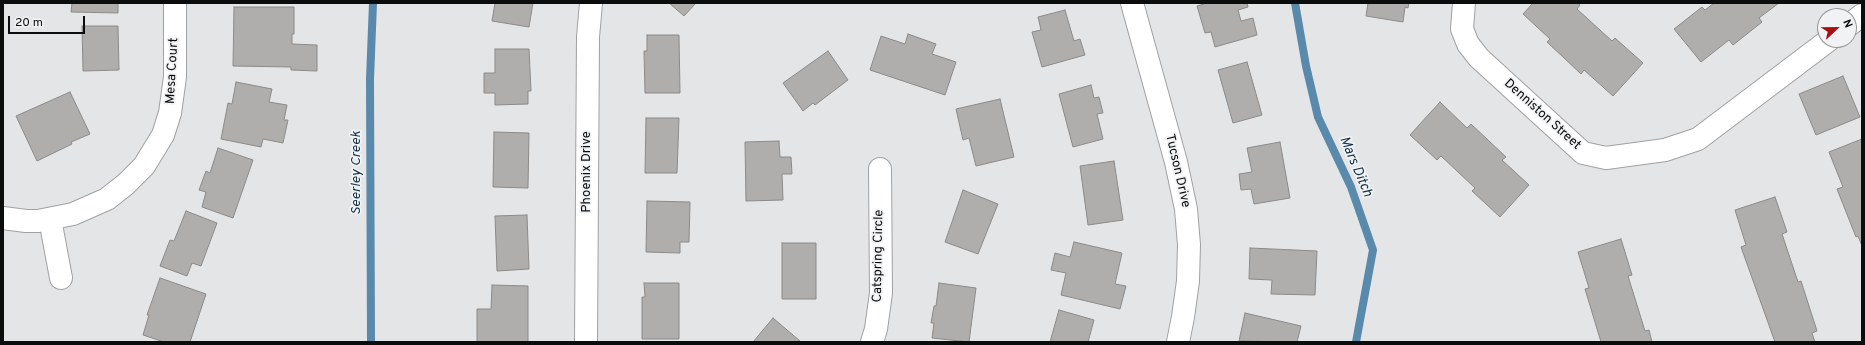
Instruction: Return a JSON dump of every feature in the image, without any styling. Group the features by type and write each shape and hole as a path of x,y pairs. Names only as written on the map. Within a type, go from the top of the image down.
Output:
{"street":[{"name":"Mesa Court","path":"3,218 26,221 50,219 74,214 107,199 135,176 144,166 163,135 170,112 174,89 176,3"},
{"name":"Phoenix Drive","path":"586,342 588,38 591,3"},
{"name":"Tucson Drive","path":"1132,3 1176,162 1186,209 1189,245 1188,281 1178,342"},
{"name":"Denniston Street","path":"1464,3 1462,29 1468,44 1479,58 1583,153 1606,158 1665,150 1698,139 1818,48"},
{"name":"Catspring Circle","path":"872,342 876,329 881,293 880,169"},
{"path":"50,219 61,278"}],"building":[{"path":"72,3 118,3 118,13 71,12"},
{"path":"495,3 533,3 529,27 492,21"},
{"path":"669,3 696,3 684,16"},
{"path":"1204,3 1247,3 1248,7 1238,10 1241,21 1253,18 1257,35 1215,47 1211,32 1205,33 1197,6"},
{"path":"1368,3 1409,3 1408,8 1405,7 1403,22 1366,16"},
{"path":"1533,3 1578,3 1580,5 1577,9 1612,41 1615,38 1643,63 1613,96 1584,70 1581,74 1547,42 1550,39 1523,14"},
{"path":"1714,3 1779,3 1759,18 1762,22 1733,45 1729,40 1701,62 1674,29 1702,7 1705,10"},
{"path":"234,7 294,7 294,34 292,34 292,44 317,45 317,71 291,70 291,67 233,66"},
{"path":"1065,10 1074,41 1080,39 1085,55 1042,67 1032,32 1041,30 1038,17"},
{"path":"82,26 118,26 119,70 83,71"},
{"path":"908,34 936,44 932,54 956,62 945,95 870,70 881,36 905,44"},
{"path":"647,35 679,35 680,93 645,93 644,51 647,51"},
{"path":"495,49 529,49 531,91 528,91 528,104 495,105 495,93 484,93 484,73 495,73"},
{"path":"828,51 848,80 815,105 813,103 803,111 783,83"},
{"path":"1247,62 1262,115 1233,123 1218,70"},
{"path":"1843,76 1860,117 1816,135 1799,94"},
{"path":"236,82 272,89 269,102 287,105 284,120 288,120 283,143 263,139 261,147 221,139 228,103 232,104"},
{"path":"1091,85 1094,98 1099,97 1103,113 1097,114 1103,139 1073,147 1059,94"},
{"path":"70,92 90,134 71,142 72,144 37,161 16,116"},
{"path":"1000,99 1014,157 976,166 969,138 963,140 956,109"},
{"path":"1440,102 1467,128 1471,124 1506,157 1502,160 1529,185 1500,217 1472,191 1475,188 1441,156 1437,160 1410,135"},
{"path":"646,118 679,118 677,173 645,173"},
{"path":"494,132 529,133 528,188 493,187"},
{"path":"1862,139 1862,246 1858,236 1856,237 1837,189 1843,187 1829,152"},
{"path":"779,141 780,157 791,157 792,174 782,174 783,200 746,201 745,142"},
{"path":"1280,142 1290,198 1254,204 1251,189 1241,190 1239,174 1252,172 1247,148"},
{"path":"218,148 253,160 233,218 202,207 206,192 199,190 206,171 210,173"},
{"path":"1114,161 1123,220 1088,225 1080,166"},
{"path":"963,190 998,204 978,254 945,242"},
{"path":"1775,197 1787,232 1782,234 1798,282 1801,281 1817,331 1812,333 1815,342 1775,342 1741,247 1746,245 1735,210"},
{"path":"647,201 690,202 689,242 680,242 680,253 646,252"},
{"path":"186,211 217,223 201,266 192,263 187,276 160,266 170,240 174,241"},
{"path":"527,215 529,269 497,271 495,216"},
{"path":"1621,239 1632,275 1628,276 1645,331 1649,330 1652,342 1601,342 1585,289 1589,288 1578,252"},
{"path":"1074,242 1122,253 1115,284 1126,286 1120,309 1061,295 1066,273 1051,270 1055,253 1070,257"},
{"path":"782,243 816,243 816,299 782,299"},
{"path":"1250,248 1317,251 1315,295 1271,294 1272,280 1249,279"},
{"path":"160,278 206,294 190,342 164,342 143,335 149,315 147,315"},
{"path":"644,283 679,283 679,339 642,339 642,297 645,297"},
{"path":"939,283 976,288 969,342 932,338 934,323 931,323 934,306 936,306"},
{"path":"492,285 528,286 528,342 477,342 477,309 491,309"},
{"path":"1059,310 1094,320 1088,342 1050,342"},
{"path":"1245,313 1301,326 1297,342 1239,341"},
{"path":"773,318 800,341 753,342"}],"waterway":[{"name":"Seerley Creek","path":"371,342 370,79 373,3"},
{"name":"Mars Ditch","path":"1295,3 1306,66 1318,117 1351,187 1373,250 1356,342"}]}
